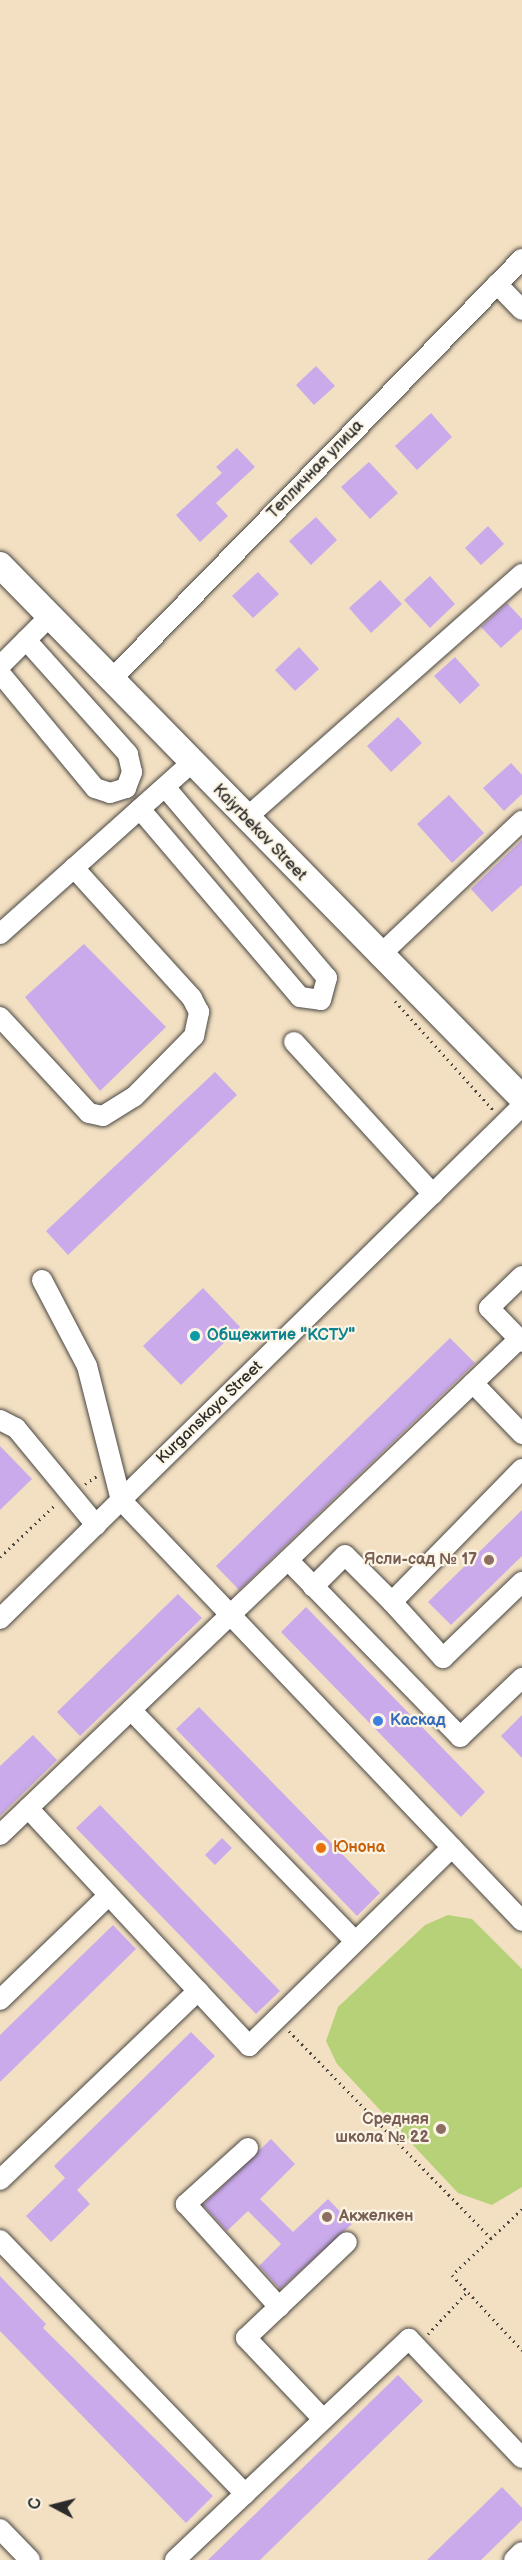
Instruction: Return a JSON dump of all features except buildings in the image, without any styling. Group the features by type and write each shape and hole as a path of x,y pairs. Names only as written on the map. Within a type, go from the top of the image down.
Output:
{"main road":[{"name":"Kaiyrbekov Street","path":"0,565 379,956 522,1098"}],"street":[{"name":"Тепличная улица","path":"110,681 522,259"},
{"path":"497,284 522,310"},
{"path":"245,819 522,574"},
{"path":"0,666 49,617"},
{"path":"0,673 95,788 110,793 126,788 132,772 128,754 26,640"},
{"path":"0,934 191,764"},
{"path":"140,809 300,997 321,1000 327,978 165,787"},
{"path":"379,956 522,821"},
{"path":"0,1017 89,1113 103,1116 134,1097 194,1036 199,1012 192,998 75,868"},
{"path":"294,1042 433,1194"},
{"name":"Kurganskaya Street","path":"0,1618 522,1106"},
{"path":"0,1835 473,1383 521,1341 489,1308 522,1276"},
{"path":"42,1280 87,1366 110,1467 121,1500 452,1847 519,1912"},
{"path":"473,1383 522,1434"},
{"path":"0,1420 16,1428 96,1525"},
{"path":"392,1602 522,1469"},
{"path":"313,1587 345,1555 443,1658 522,1582"},
{"path":"288,1560 460,1737 522,1678"},
{"path":"131,1710 355,1941"},
{"path":"28,1808 249,2046 452,1847"},
{"path":"0,2000 109,1895"},
{"path":"0,2180 198,1991"},
{"path":"248,2148 186,2204 279,2307"},
{"path":"0,2240 245,2494"},
{"path":"323,2419 246,2338 347,2242"},
{"path":"175,2560 409,2339 522,2458"},
{"path":"0,2529 30,2560"},
{"path":"514,2560 522,2552"}],"path":[{"path":"0,1557 70,1494 110,1467"},
{"path":"276,2018 491,2238"},
{"path":"522,2209 452,2276 522,2350"},
{"path":"416,2346 467,2292"}],"green space":[{"path":"448,1915 472,1919 522,1969 522,2187 492,2205 458,2193 337,2064 326,2041 338,2007 425,1925"}],"place":[{"name":"Общежитие \"КСТУ\"","path":"195,1336"},
{"name":"Ясли-сад № 17","path":"489,1560"},
{"name":"Каскад","path":"378,1721"},
{"name":"Юнона","path":"321,1848"},
{"name":"Средняя школа № 22","path":"441,2129"},
{"name":"Акжелкен","path":"327,2217"}]}
